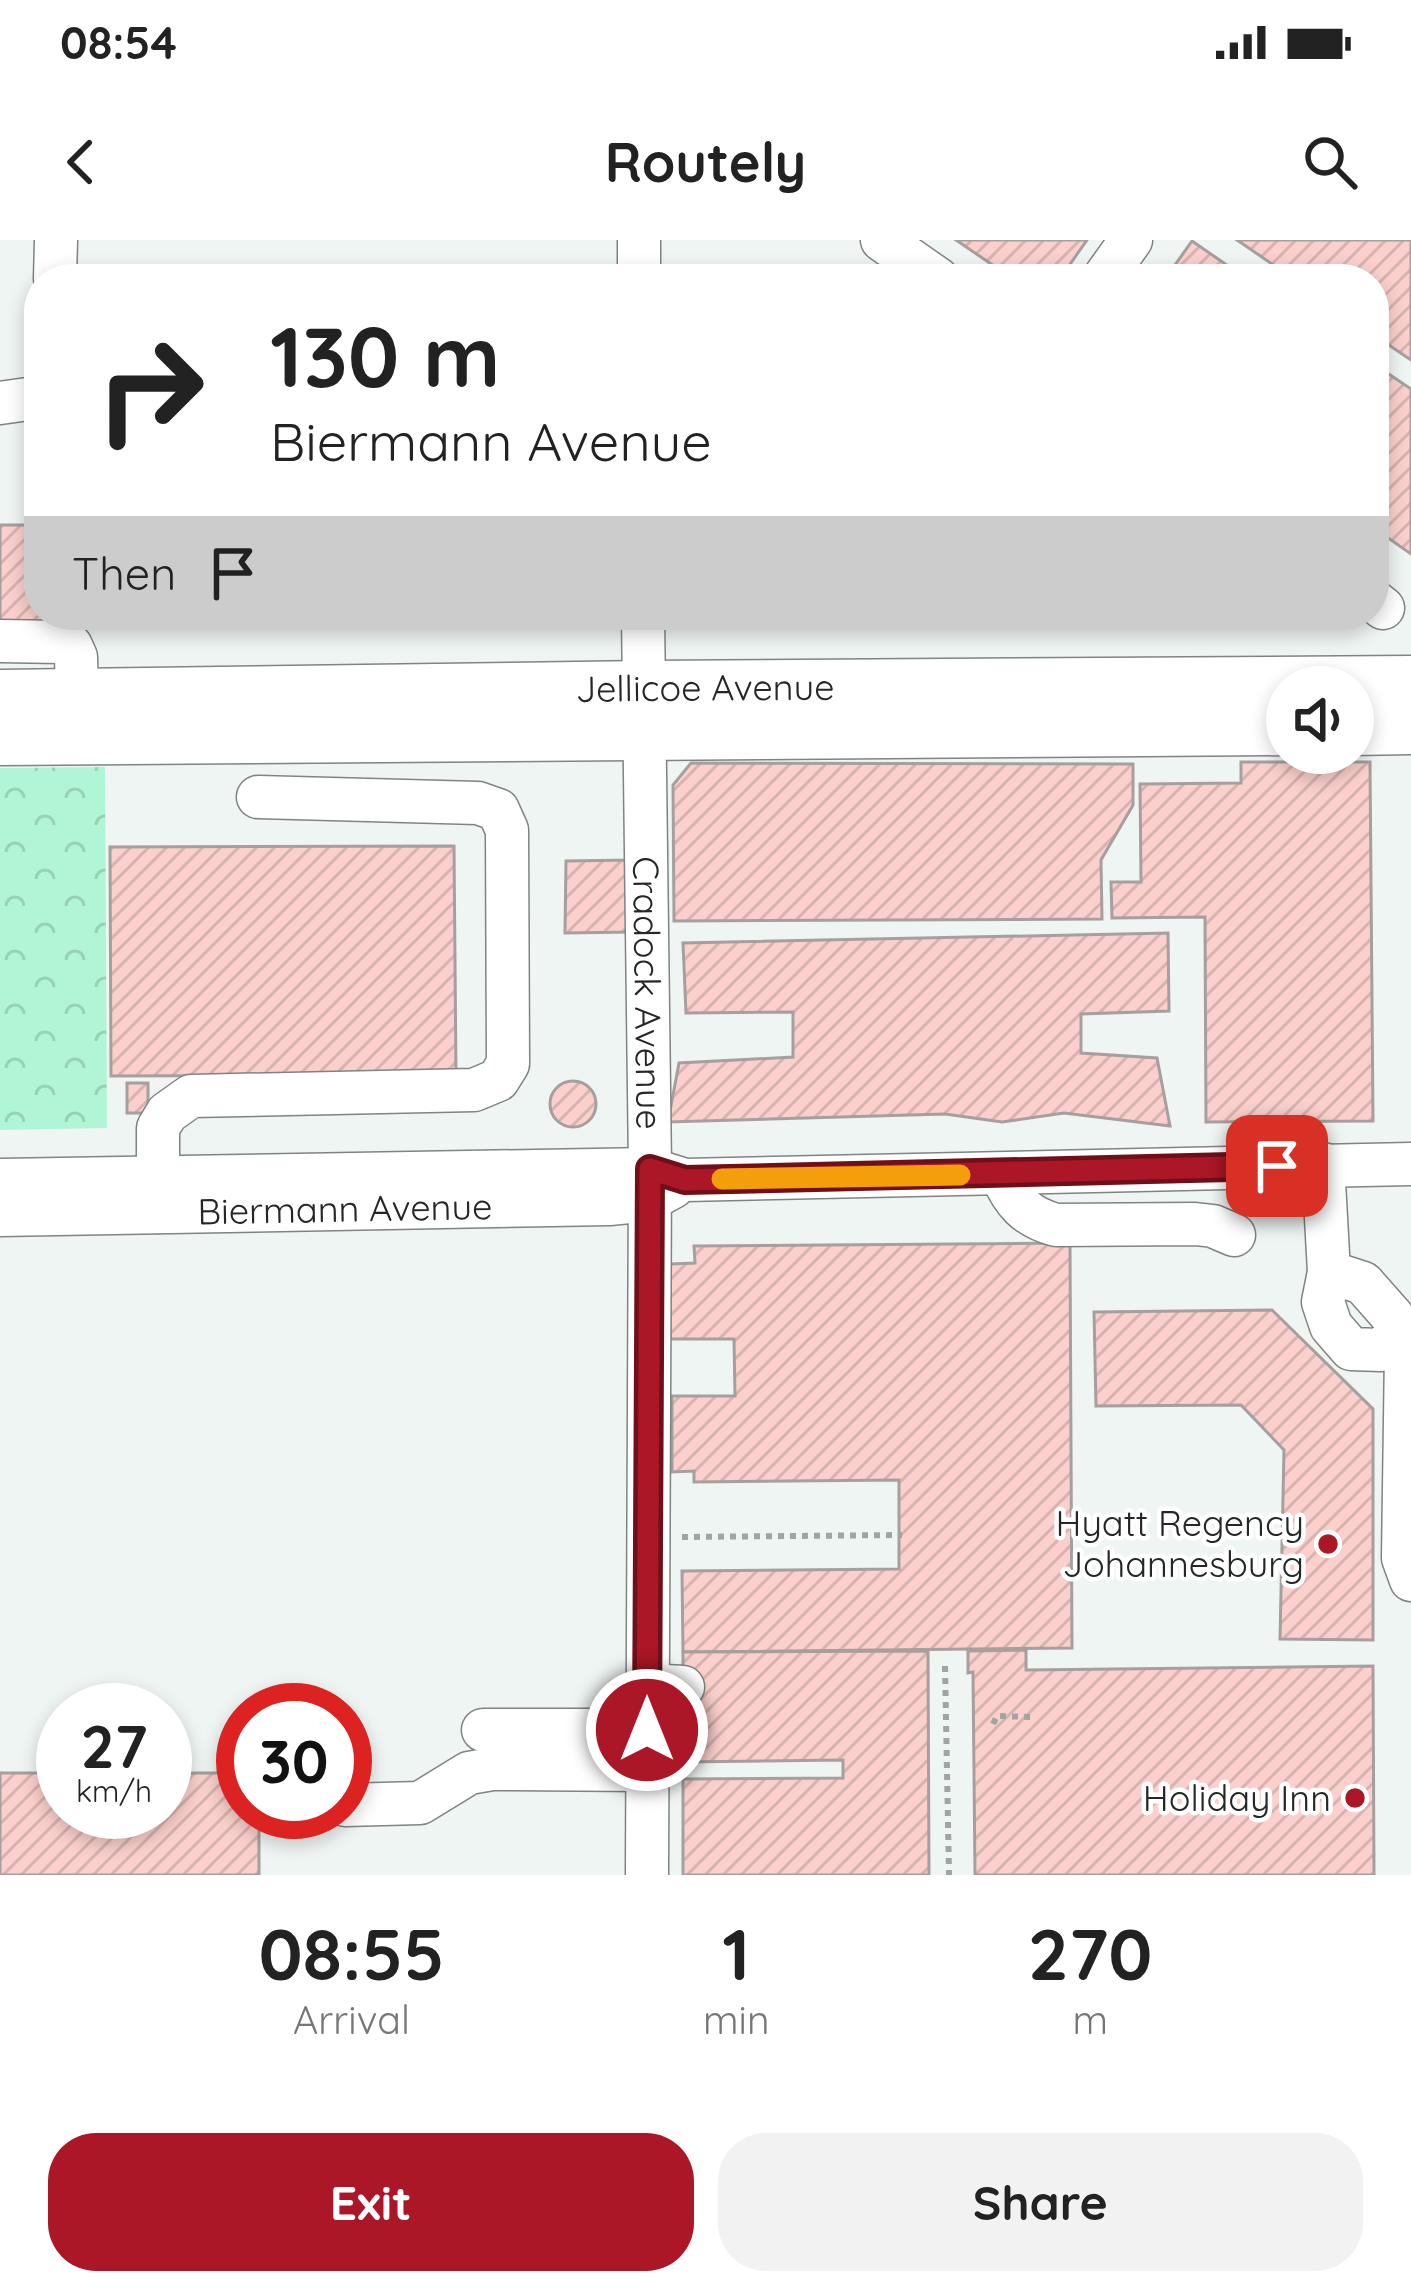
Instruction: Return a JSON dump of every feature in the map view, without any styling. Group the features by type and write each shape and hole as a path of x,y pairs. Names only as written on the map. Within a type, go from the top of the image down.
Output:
{"main road":[{"name":"Jellicoe Avenue","path":"0,738 1411,682"},
{"name":"Jellicoe Avenue","path":"0,697 1266,727"},
{"path":"1374,728 1411,727"}],"street":[{"path":"882,240 916,264"},
{"name":"Cradock Avenue","path":"643,630 661,1183 648,1537 665,1686 647,1750 647,1875"},
{"path":"0,641 71,646 76,650 77,696"},
{"path":"157,1196 158,1128 167,1113 191,1096 475,1090 498,1080 508,1064 507,830 498,810 478,803 259,797"},
{"path":"1323,1164 1329,1272 1363,1282 1394,1317 1406,1351 1403,1558 1411,1580"},
{"name":"Biermann Avenue","path":"0,1215 157,1196 1411,1164"},
{"path":"1001,1174 1025,1213 1056,1225 1195,1224 1234,1235"},
{"name":"Biermann Avenue","path":"0,1180 157,1196"},
{"path":"483,1730 647,1750"},
{"path":"372,1804 420,1803 469,1773 647,1750"}],"path":[{"path":"648,1537 902,1535"},
{"path":"945,1666 949,1875"},
{"path":"993,1724 997,1716 1033,1717"}],"green space":[{"path":"105,767 107,1128 0,1130 0,768"}],"building":[{"path":"956,240 1087,240 1070,264 991,264"},
{"path":"1237,240 1411,240 1411,360 1389,345 1389,264 1272,264"},
{"path":"1192,241 1225,264 1176,264"},
{"path":"1389,374 1411,389 1411,554 1389,539"},
{"path":"0,525 24,525 24,630 63,630 63,634 0,634"},
{"path":"1241,762 1266,762 1266,774 1370,774 1373,1121 1206,1122 1205,917 1112,918 1111,882 1141,882 1140,784 1241,783"},
{"path":"691,763 1133,764 1133,805 1101,860 1102,919 674,921 673,785"},
{"path":"454,846 456,1075 111,1076 110,847"},
{"path":"632,860 632,932 565,933 566,861"},
{"path":"1168,933 1169,1011 1081,1014 1081,1053 1157,1058 1170,1126 1064,1113 1002,1122 945,1114 668,1122 679,1063 793,1057 793,1012 686,1013 683,943"},
{"path":"573,1081 589,1088 596,1104 589,1120 573,1127 557,1120 550,1104 557,1088"},
{"path":"127,1083 148,1083 148,1113 127,1113"},
{"path":"1070,1243 1072,1648 683,1652 682,1571 899,1569 899,1480 694,1482 694,1471 672,1472 672,1396 735,1396 734,1339 670,1339 670,1264 695,1263 694,1246"},
{"name":"Hyatt Regency Johannesburg","path":"1272,1310 1373,1409 1373,1640 1280,1639 1284,1450 1241,1405 1096,1406 1094,1312"},
{"path":"1026,1650 1026,1670 1373,1666 1374,1875 975,1875 973,1672 968,1673 968,1651"},
{"path":"928,1651 929,1875 683,1875 683,1779 843,1778 843,1760 683,1762 683,1652"},
{"path":"0,1773 36,1773 36,1839 192,1839 192,1773 216,1773 216,1839 259,1839 259,1875 0,1875"}],"slow traffic":[{"path":"722,1179 960,1175"}],"place":[{"name":"Hyatt Regency Johannesburg","path":"1328,1544"},
{"name":"Holiday Inn","path":"1355,1798"}],"route":[{"path":"647,1730 650,1169 685,1180 1277,1166"}]}
